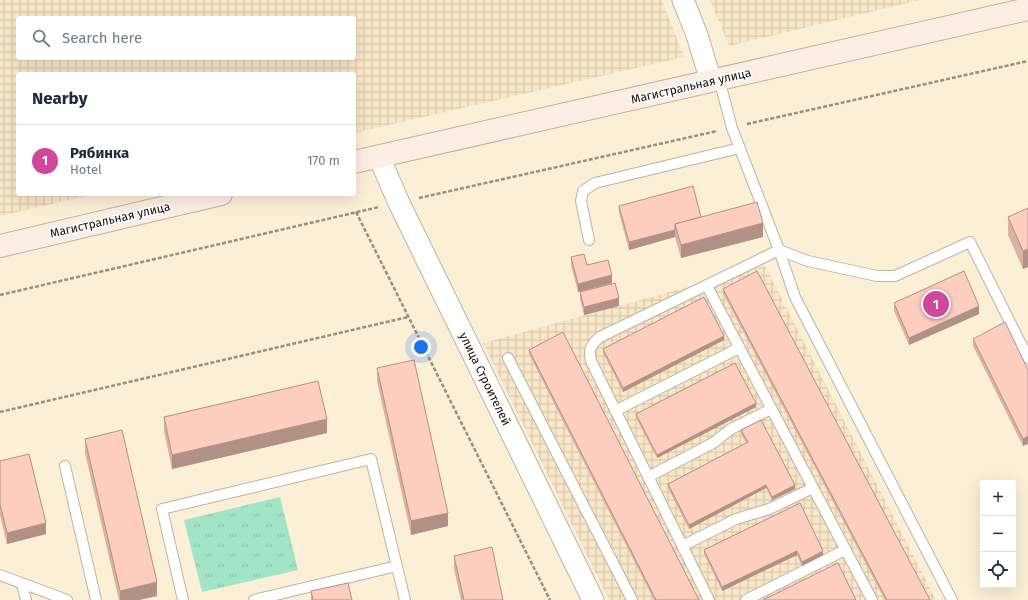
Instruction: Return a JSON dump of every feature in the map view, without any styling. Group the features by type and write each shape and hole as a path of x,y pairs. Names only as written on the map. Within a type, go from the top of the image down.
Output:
{"main road":[{"name":"Магистральная улица","path":"356,162 1028,8"},
{"name":"Магистральная улица","path":"0,246 212,196"}],"street":[{"path":"683,0 715,80"},
{"name":"улица Строителей","path":"379,156 398,202 593,600"}],"lane":[{"path":"715,80 779,250 795,297 952,600"},
{"path":"589,240 581,201 583,191 594,183 740,148"},
{"path":"709,600 591,361 588,352 591,344 600,337 779,250 815,263 877,276 895,276 970,242 1028,358"},
{"path":"707,286 872,600"},
{"path":"615,412 739,348"},
{"path":"508,358 632,600"},
{"path":"648,477 713,443 731,429 772,409"},
{"path":"183,600 162,509 371,459 405,600"},
{"path":"65,466 96,600"},
{"path":"682,546 736,519 769,509 813,488"},
{"path":"746,600 845,550"},
{"path":"254,600 277,597 397,566"},
{"path":"0,575 67,600"},
{"path":"22,584 26,600"}],"path":[{"path":"0,295 398,202 1028,61"},
{"path":"356,212 550,600"},
{"path":"0,412 408,317"}],"shaded area":[{"path":"0,0 662,0 684,57 356,133 356,72 16,72 16,196 85,196 0,216"},
{"path":"710,0 920,0 729,46"},
{"path":"765,266 936,600 609,600 483,343"}],"green space":[{"path":"280,497 298,570 202,592 184,520"}],"building":[{"path":"693,186 701,217 675,224 675,230 629,242 619,206"},
{"path":"757,202 763,223 681,245 675,224"},
{"path":"1028,208 1028,249 1023,251 1008,217"},
{"path":"584,254 587,265 608,260 612,275 578,284 571,257"},
{"path":"757,271 930,600 887,600 723,289"},
{"path":"964,271 979,306 909,338 894,303"},
{"path":"615,283 619,298 584,307 580,292"},
{"path":"704,297 724,336 623,388 603,349"},
{"path":"1005,322 1028,370 1028,436 1023,439 973,339"},
{"path":"563,332 699,600 656,600 529,350"},
{"path":"414,360 448,513 411,521 377,368"},
{"path":"735,363 756,403 657,455 636,414"},
{"path":"318,381 327,419 172,455 164,417"},
{"path":"761,420 795,485 772,497 766,485 689,525 668,484 748,442 741,430"},
{"path":"122,430 157,582 120,591 85,439"},
{"path":"29,454 46,523 7,533 0,504 0,461"},
{"path":"800,503 823,551 802,562 797,551 722,587 704,550"},
{"path":"492,547 503,600 464,600 454,556"},
{"path":"838,563 856,600 763,600"},
{"path":"348,583 352,600 313,600 311,591"}],"place":[{"name":"Рябинка","path":"936,304"}]}
